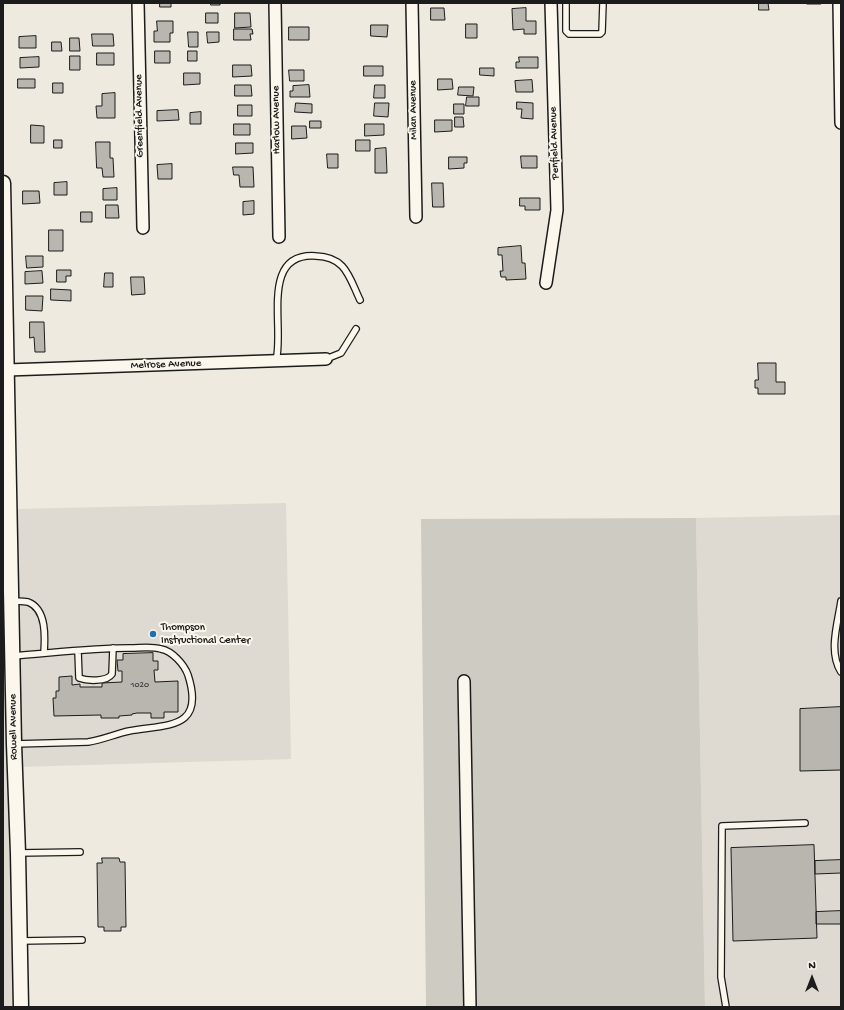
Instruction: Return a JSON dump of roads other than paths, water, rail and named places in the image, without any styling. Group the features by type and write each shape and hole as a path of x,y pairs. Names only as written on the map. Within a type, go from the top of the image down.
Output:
{"street":[{"name":"Greenfield Avenue","path":"138,3 143,228"},
{"name":"Harlow Avenue","path":"275,3 279,237"},
{"name":"Milan Avenue","path":"412,3 416,217"},
{"name":"Penfield Avenue","path":"546,283 557,210 551,3"},
{"path":"839,3 841,123"},
{"name":"Rowell Avenue","path":"3,183 7,370 6,512 11,602 12,656 10,680 18,853 21,1007"},
{"name":"Melrose Avenue","path":"7,370 326,360"},
{"path":"464,681 470,1007"}],"lane":[{"path":"566,3 566,31 569,34 600,34 602,32 603,3"},
{"path":"276,361 278,352 278,306 280,282 282,273 292,260 302,256 314,255 336,260 347,272 360,300"},
{"path":"326,360 340,353 356,329"},
{"path":"841,601 834,651 841,672"},
{"path":"11,602 29,603 35,606 41,617 45,634 44,654"},
{"path":"78,651 79,678 104,679 110,677 112,674 113,648"},
{"path":"12,656 113,648 157,648 165,650 171,654 185,669 190,683 192,704 186,716 176,723 164,727 126,731 95,741 14,744"},
{"path":"726,1007 721,977 722,826 805,823"},
{"path":"18,853 80,852"},
{"path":"20,941 82,940"}],"place":[{"name":"Thompson Instructional Center","path":"153,634"}]}
